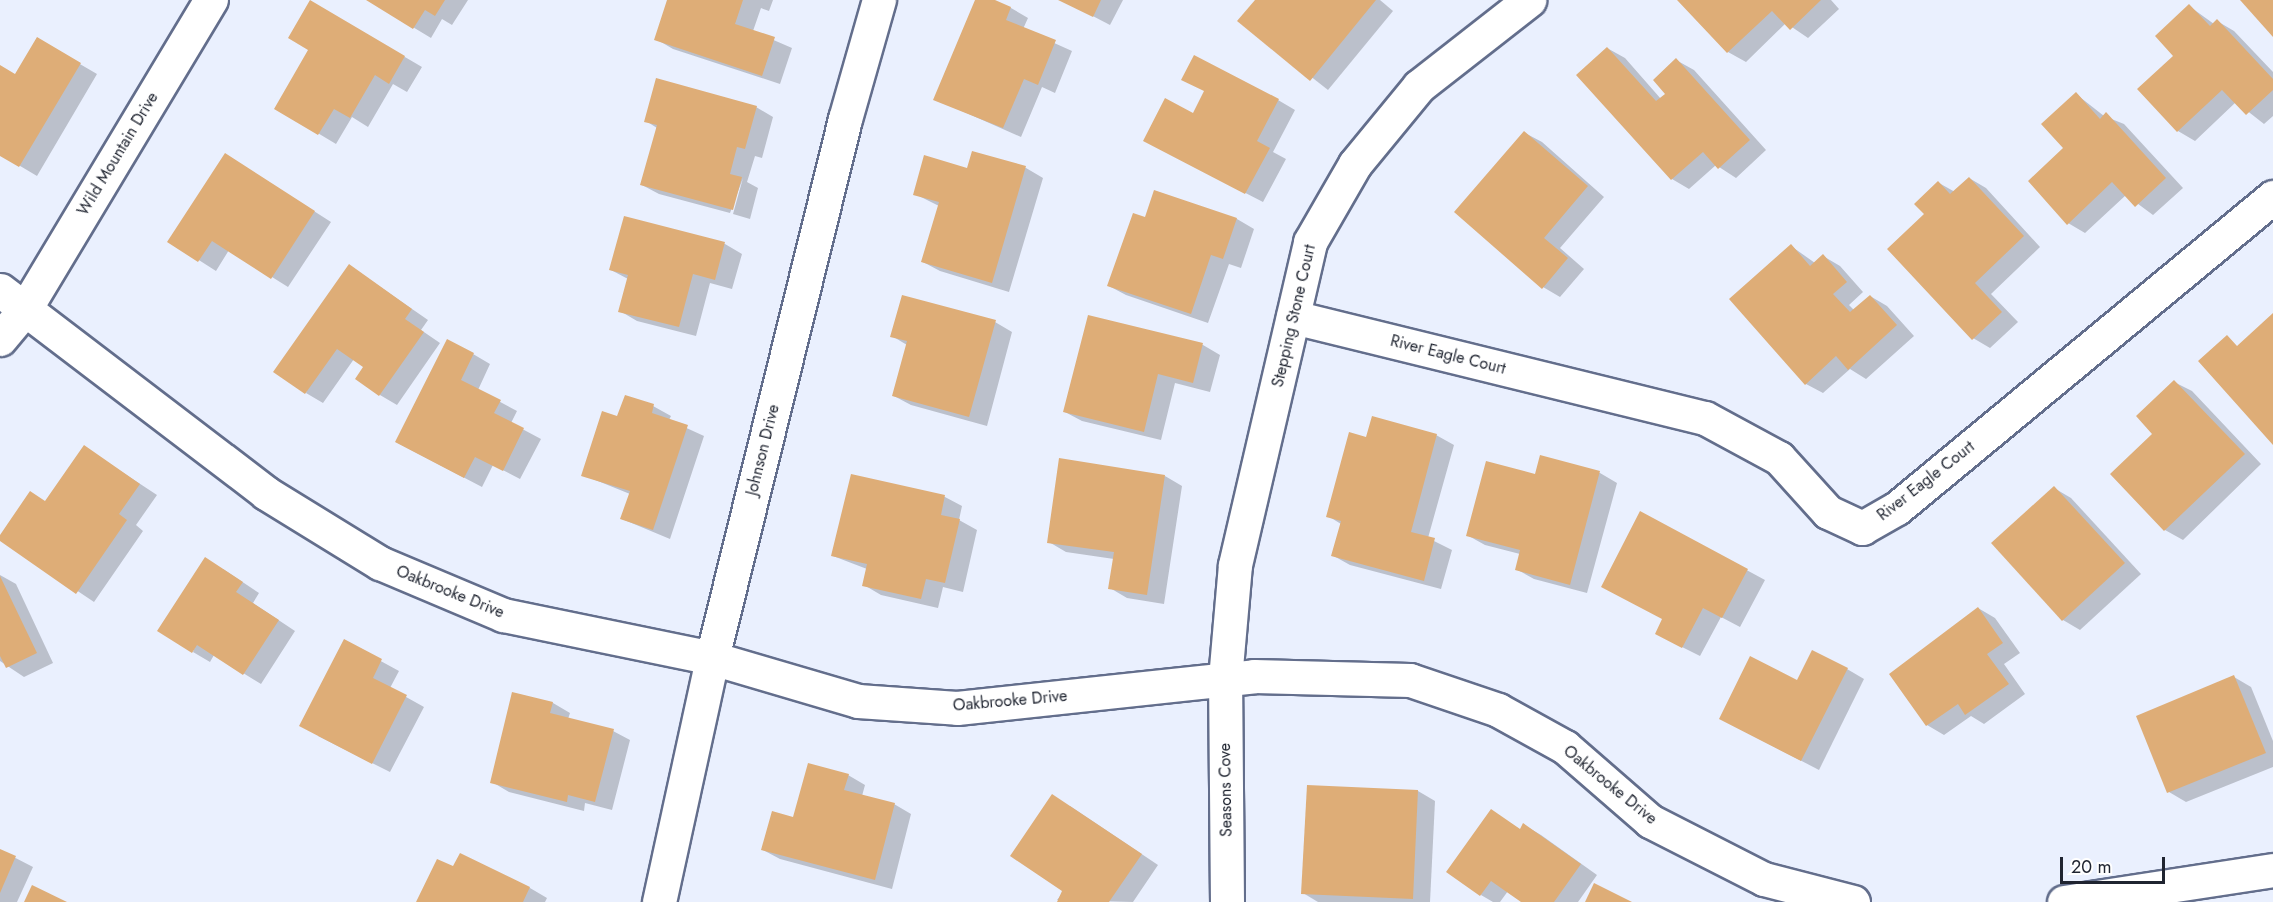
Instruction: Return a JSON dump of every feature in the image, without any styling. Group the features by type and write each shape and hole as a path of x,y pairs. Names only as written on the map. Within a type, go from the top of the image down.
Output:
{"street":[{"name":"Wild Mountain Drive","path":"0,339 12,299 211,0"},
{"name":"Johnson Drive","path":"659,902 712,658 845,119 879,0"},
{"name":"Stepping Stone Court","path":"1225,679 1235,565 1310,242 1354,164 1419,86 1529,0"},
{"name":"River Eagle Court","path":"1293,317 1705,418 1779,458 1828,512 1862,528 1897,508 2273,197"},
{"name":"Oakbrooke Drive","path":"12,299 266,493 380,563 503,615 712,658 858,701 957,708 1254,676 1410,680 1498,710 1565,747 1650,820 1764,879 1853,902"},
{"name":"Seasons Cove","path":"1225,679 1227,902"},
{"path":"2064,902 2273,870"}],"building":[{"path":"310,0 405,56 389,84 375,75 350,118 334,109 318,135 274,109 308,50 288,38"},
{"path":"366,0 445,0 435,16 425,10 413,29"},
{"path":"667,0 743,0 735,24 775,37 762,76 654,40"},
{"path":"975,0 995,0 1011,7 1006,20 1056,40 1038,85 1024,79 1003,128 933,100"},
{"path":"1058,0 1101,0 1093,17"},
{"path":"1255,0 1376,0 1310,81 1237,21"},
{"path":"1677,0 1821,0 1790,30 1772,11 1727,53"},
{"path":"2240,0 2273,0 2273,37"},
{"path":"2189,4 2210,26 2217,19 2273,79 2273,90 2246,115 2222,90 2177,132 2137,89 2173,56 2155,36"},
{"path":"37,37 81,63 19,167 0,156 0,65 15,74"},
{"path":"1607,47 1656,101 1665,94 1653,80 1676,58 1750,140 1718,169 1703,152 1671,180 1576,75"},
{"path":"1194,55 1279,99 1257,141 1270,148 1245,194 1143,141 1165,98 1193,113 1204,91 1181,80"},
{"path":"656,78 757,106 745,149 737,147 730,174 742,177 733,210 640,185 657,125 644,122"},
{"path":"2076,92 2100,119 2106,112 2166,178 2135,207 2112,182 2067,225 2028,181 2063,148 2041,124"},
{"path":"1524,131 1588,186 1544,238 1568,258 1542,289 1454,212"},
{"path":"972,151 1026,166 992,283 921,262 939,202 913,195 924,155 967,168"},
{"path":"225,153 315,211 271,279 212,241 198,262 167,242"},
{"path":"1969,177 2024,236 1975,283 2002,312 1972,340 1887,249 1924,214 1914,204 1938,181 1950,194"},
{"path":"1154,190 1237,218 1223,259 1211,255 1191,314 1107,286 1133,213 1145,217"},
{"path":"624,216 725,242 715,280 693,274 679,327 618,312 628,275 609,270"},
{"path":"1791,244 1810,266 1823,254 1847,282 1833,294 1850,312 1870,295 1897,325 1848,370 1836,356 1805,385 1729,299"},
{"path":"349,264 412,309 405,319 424,332 379,396 355,379 363,367 337,349 305,394 273,372"},
{"path":"902,295 996,320 969,417 892,396 907,341 890,337"},
{"path":"2273,313 2273,445 2198,361 2227,335 2237,346"},
{"path":"1088,315 1203,343 1193,383 1158,374 1144,432 1063,412"},
{"path":"447,339 474,353 461,380 501,400 494,413 524,428 503,471 475,457 464,478 395,442"},
{"path":"2174,380 2245,454 2164,531 2110,474 2152,434 2136,416"},
{"path":"625,395 654,404 652,413 688,425 653,530 620,519 630,491 581,476 602,411 617,416"},
{"path":"1372,416 1437,434 1411,532 1435,538 1424,581 1331,556 1341,521 1326,517 1349,432 1366,437"},
{"path":"84,445 140,484 119,514 127,520 76,594 0,541 0,535 30,491 45,501"},
{"path":"1540,455 1600,471 1570,585 1515,570 1520,550 1466,536 1486,461 1535,474"},
{"path":"1059,458 1165,475 1147,595 1108,589 1114,552 1047,543"},
{"path":"851,474 945,495 941,515 960,519 945,583 926,579 921,599 862,586 867,564 831,556"},
{"path":"2054,486 2125,563 2062,621 1991,543"},
{"path":"1640,511 1748,569 1722,618 1703,608 1682,648 1655,634 1662,619 1601,587"},
{"path":"205,557 243,582 236,592 279,620 243,675 197,645 192,653 157,631"},
{"path":"0,576 37,653 6,668 0,656"},
{"path":"1978,607 2003,643 1987,654 2009,684 1965,715 1958,704 1926,726 1889,674"},
{"path":"344,639 382,659 373,678 407,695 372,764 299,726"},
{"path":"1812,650 1848,668 1801,761 1719,719 1750,656 1797,680"},
{"path":"2234,675 2266,753 2167,793 2136,716"},
{"path":"512,692 553,702 550,713 614,729 595,802 568,795 567,802 490,783"},
{"path":"808,763 849,774 844,790 895,803 875,880 761,850 772,811 793,817"},
{"path":"1307,785 1418,790 1413,899 1301,894"},
{"path":"1052,794 1142,854 1109,902 1057,902 1062,891 1010,856"},
{"path":"1491,809 1520,829 1523,823 1581,864 1554,902 1521,902 1491,881 1480,896 1446,872"},
{"path":"0,849 16,856 0,893"},
{"path":"460,853 530,887 523,902 416,902 437,859 453,866"},
{"path":"1594,883 1632,902 1585,902"},
{"path":"32,885 67,902 24,902"}]}
